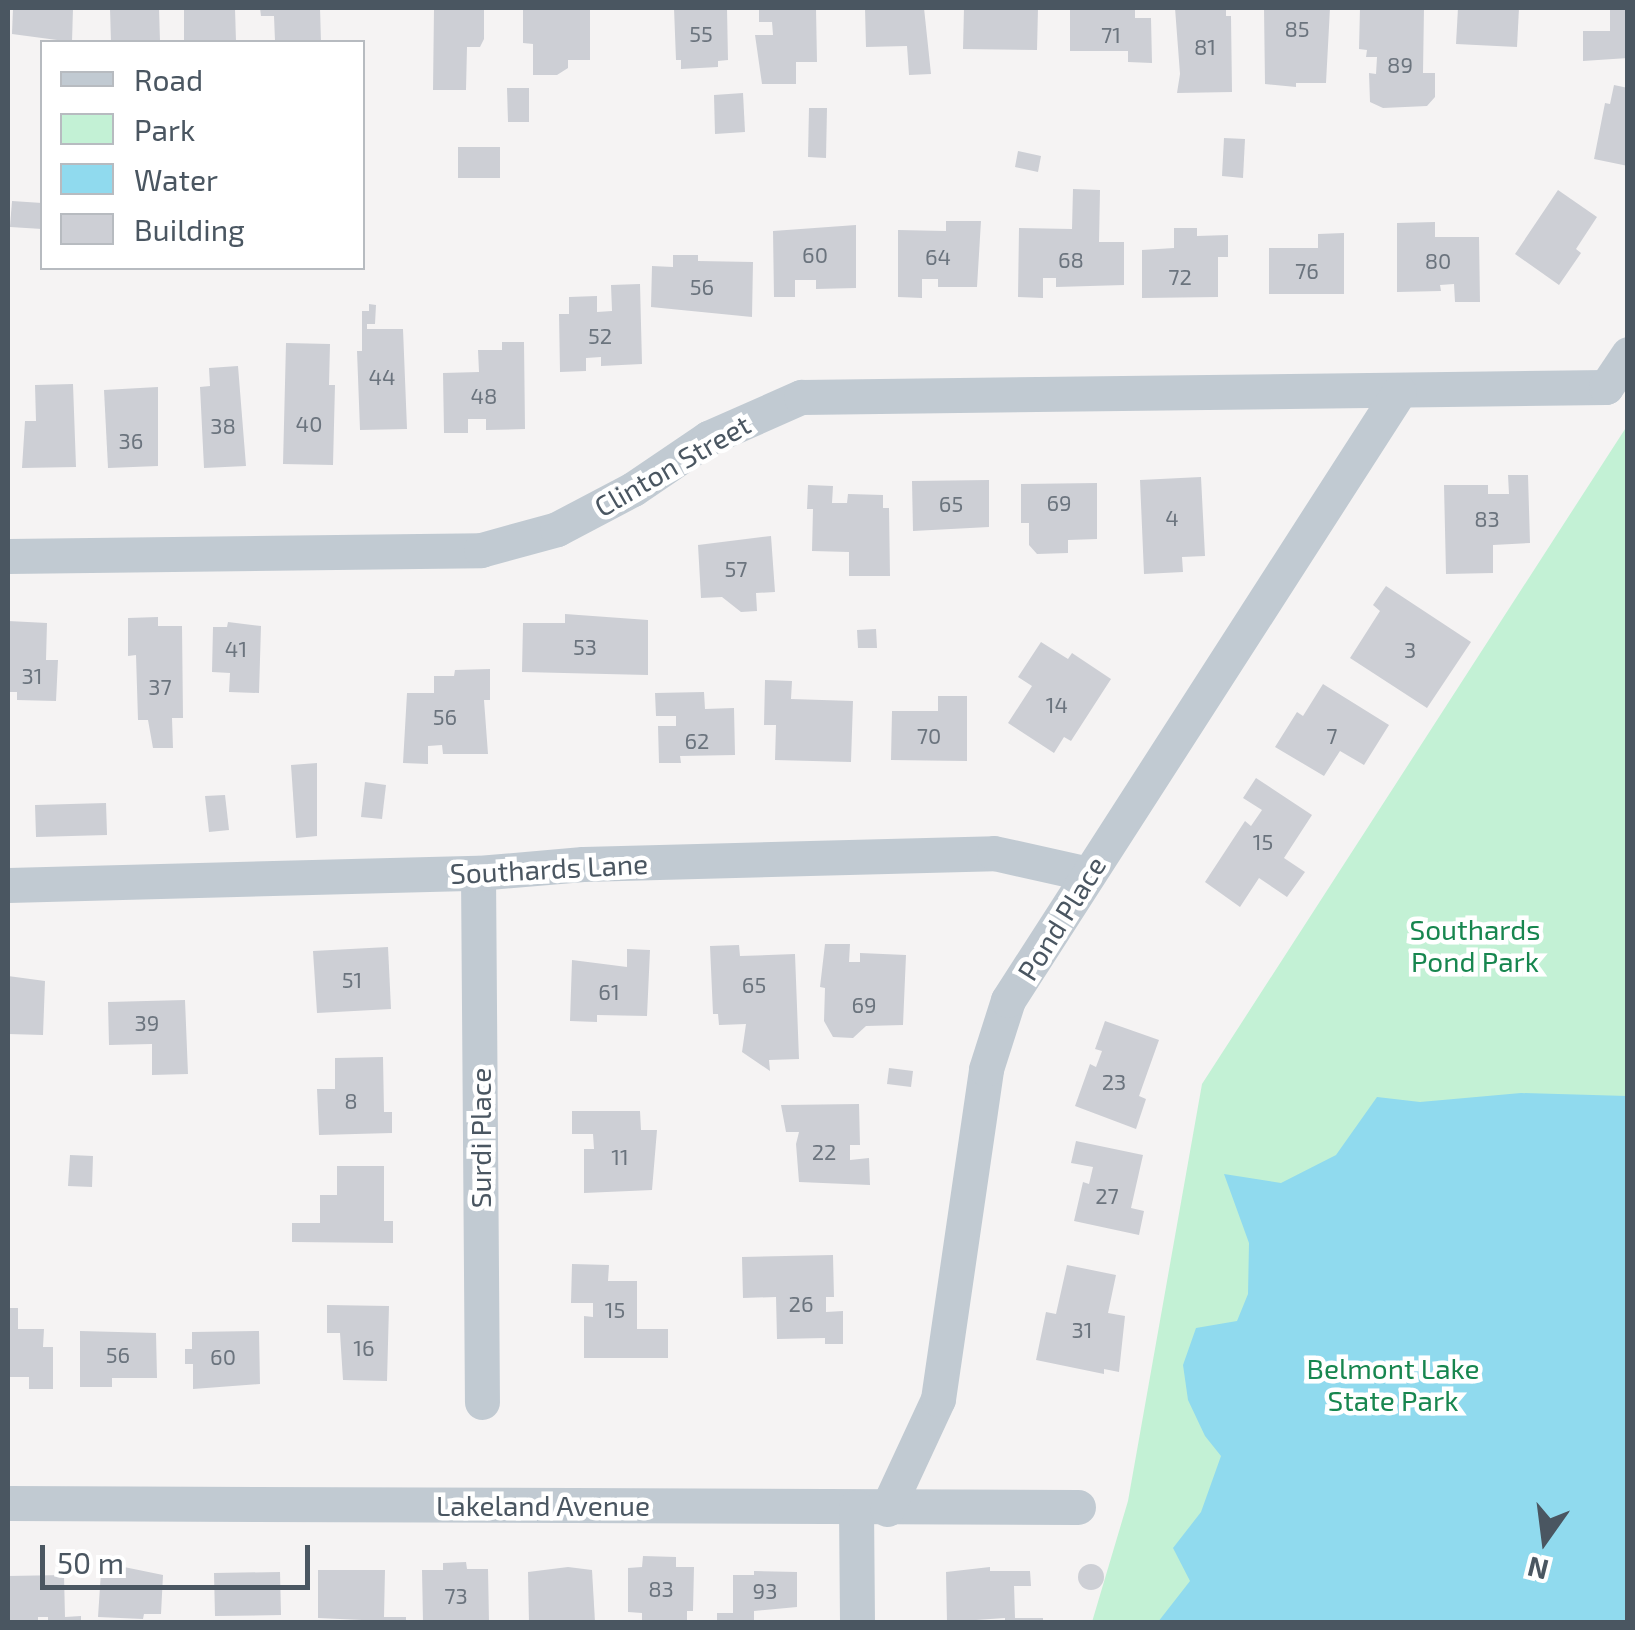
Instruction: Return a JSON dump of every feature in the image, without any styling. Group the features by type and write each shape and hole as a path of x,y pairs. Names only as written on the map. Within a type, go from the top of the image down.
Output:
{"street":[{"name":"Clinton Street","path":"8,556 481,550 557,529 633,489 708,438 801,397 1606,387 1628,354"},
{"name":"Pond Place","path":"857,1622 871,1508 938,1399 986,1068 1008,1000 1399,392"},
{"name":"Southards Lane","path":"8,884 478,873 583,864 994,853 1088,874"},
{"name":"Surdi Place","path":"478,873 482,1402"},
{"name":"Lakeland Avenue","path":"8,1504 1078,1507"}],"green space":[{"name":"Belmont Lake State Park","path":"1627,426 1627,1622 1092,1622 1128,1501 1202,1084"}],"water":[{"path":"1521,1093 1627,1096 1627,1622 1158,1622 1190,1581 1173,1548 1201,1512 1221,1456 1205,1436 1188,1400 1183,1365 1196,1328 1237,1321 1248,1294 1249,1243 1224,1174 1281,1183 1336,1155 1377,1097 1420,1102"}],"building":[{"path":"13,8 73,8 72,40 12,34"},
{"path":"110,8 159,8 160,40 111,40"},
{"path":"184,8 235,8 236,40 184,40"},
{"path":"260,8 320,8 321,40 275,40 274,16 261,16"},
{"path":"434,8 484,8 484,39 480,47 467,47 466,90 433,90"},
{"path":"523,8 590,8 590,60 568,60 568,68 557,75 533,75 533,44 523,43"},
{"path":"674,8 727,8 728,60 718,61 718,67 681,69 681,60 676,60"},
{"path":"759,8 816,8 817,62 796,62 796,84 762,84 755,35 773,35 772,22 759,22"},
{"path":"865,8 924,8 931,74 909,75 907,46 866,47"},
{"path":"964,8 1038,8 1037,50 963,49"},
{"path":"1070,8 1135,8 1135,18 1151,18 1152,63 1128,62 1128,51 1070,51"},
{"path":"1175,8 1226,8 1226,16 1231,16 1232,92 1177,93 1180,74"},
{"path":"1264,8 1330,8 1326,83 1296,83 1296,87 1265,84"},
{"path":"1360,8 1424,8 1423,73 1435,73 1435,97 1427,106 1383,108 1370,102 1369,73 1376,74 1377,57 1366,57 1367,50 1359,49"},
{"path":"1458,8 1519,8 1517,47 1456,44"},
{"path":"1610,8 1628,8 1628,58 1583,61 1583,31 1610,31"},
{"path":"1614,85 1628,88 1628,166 1594,159 1605,103 1610,104"},
{"path":"507,88 529,88 529,122 508,122"},
{"path":"743,93 745,132 715,134 714,95"},
{"path":"809,108 827,108 826,158 808,157"},
{"path":"1224,138 1245,139 1243,178 1222,176"},
{"path":"458,147 500,147 500,178 458,178"},
{"path":"1018,151 1041,156 1038,172 1015,167"},
{"path":"1073,189 1100,190 1099,242 1124,242 1124,285 1056,287 1056,278 1043,278 1043,298 1018,297 1019,228 1072,229"},
{"path":"1558,190 1597,217 1576,249 1581,253 1559,285 1515,254"},
{"path":"12,201 40,203 40,229 10,227"},
{"path":"946,221 981,221 977,287 938,287 938,279 922,279 922,298 898,297 898,230 946,231"},
{"path":"1435,222 1435,237 1479,237 1480,302 1455,302 1454,284 1440,285 1441,291 1397,292 1397,223"},
{"path":"856,225 856,288 816,289 816,280 795,280 795,297 774,297 773,231"},
{"path":"1174,228 1197,228 1197,236 1228,235 1228,257 1218,257 1218,297 1142,298 1142,250 1174,248"},
{"path":"1344,233 1344,294 1269,294 1269,248 1318,248 1318,234"},
{"path":"673,255 698,255 698,261 753,262 752,317 651,307 652,266 673,267"},
{"path":"640,284 642,364 601,366 601,357 586,358 586,371 560,372 559,314 569,314 569,297 597,296 597,312 612,311 611,285"},
{"path":"369,304 376,305 375,324 367,324 367,329 403,329 407,429 360,430 357,351 362,351 362,311 369,311"},
{"path":"502,342 524,342 525,429 486,430 486,419 468,419 468,433 444,433 443,373 479,372 478,350 502,350"},
{"path":"286,343 330,344 329,385 335,385 333,465 283,464"},
{"path":"238,366 246,466 204,468 200,387 210,386 209,368"},
{"path":"73,384 76,467 22,468 25,421 36,421 35,385"},
{"path":"158,387 158,466 108,468 104,390"},
{"path":"1508,475 1528,475 1530,543 1493,545 1493,573 1446,574 1444,485 1488,485 1488,494 1509,494"},
{"path":"1201,477 1205,556 1182,557 1183,572 1144,574 1140,480"},
{"path":"989,480 989,527 913,531 912,481"},
{"path":"1097,483 1097,539 1068,540 1068,553 1037,554 1029,545 1029,523 1021,523 1021,484"},
{"path":"808,485 833,486 832,503 847,503 848,494 883,495 883,508 889,508 890,576 849,576 849,552 812,551 813,509 807,509"},
{"path":"771,536 775,592 756,593 757,611 741,612 722,597 701,598 698,545"},
{"path":"1386,586 1471,642 1427,708 1350,658 1380,611 1373,605"},
{"path":"565,614 648,620 648,675 522,672 523,623 565,623"},
{"path":"158,617 158,626 182,626 183,718 172,718 173,748 153,748 148,720 138,720 136,655 128,656 128,618"},
{"path":"8,621 47,623 46,660 58,660 56,701 17,700 17,692 8,692"},
{"path":"228,622 261,626 259,693 229,692 230,673 212,672 213,627 227,627"},
{"path":"876,629 877,648 858,648 857,630"},
{"path":"1041,642 1068,659 1072,653 1111,679 1071,741 1064,737 1054,753 1008,723 1032,686 1018,677"},
{"path":"490,669 490,700 484,700 488,754 443,754 442,745 428,746 428,764 403,763 407,693 434,693 434,676 454,676 455,670"},
{"path":"765,680 792,681 791,699 853,701 851,762 775,760 776,725 764,725"},
{"path":"1323,684 1389,725 1364,765 1340,751 1324,776 1275,747 1297,712 1303,716"},
{"path":"704,692 705,709 734,708 735,755 680,756 681,763 659,763 658,726 676,726 676,716 656,716 655,693"},
{"path":"938,696 967,696 967,761 891,760 892,711 938,711"},
{"path":"317,763 317,836 296,838 291,765"},
{"path":"1256,778 1312,815 1284,858 1305,872 1287,897 1259,878 1240,907 1205,882 1245,821 1251,826 1262,810 1243,798"},
{"path":"365,782 386,785 382,819 361,817"},
{"path":"225,795 229,830 209,832 205,796"},
{"path":"106,803 107,835 36,837 35,805"},
{"path":"825,944 850,944 849,962 860,962 860,953 906,955 903,1025 866,1026 853,1038 833,1037 824,1021 825,988 820,987"},
{"path":"739,945 740,956 795,954 799,1059 769,1060 770,1071 742,1052 746,1024 719,1025 718,1014 713,1014 710,946"},
{"path":"388,947 391,1009 317,1013 313,951"},
{"path":"627,949 650,950 647,1016 597,1015 597,1022 570,1021 572,960 627,967"},
{"path":"8,976 45,981 43,1035 8,1034"},
{"path":"185,1000 188,1074 152,1075 152,1044 109,1045 108,1002"},
{"path":"1105,1021 1159,1040 1139,1096 1146,1099 1136,1129 1075,1106 1090,1064 1096,1067 1102,1051 1095,1049"},
{"path":"383,1057 384,1112 392,1112 392,1133 319,1135 317,1089 335,1089 335,1058"},
{"path":"889,1068 913,1071 911,1087 887,1084"},
{"path":"859,1104 860,1145 850,1145 850,1160 869,1158 870,1185 799,1182 799,1132 786,1132 781,1105"},
{"path":"572,1111 640,1111 641,1130 657,1130 652,1190 584,1193 584,1149 594,1149 593,1134 572,1134"},
{"path":"1076,1141 1143,1155 1131,1208 1144,1211 1139,1235 1074,1221 1083,1182 1089,1184 1093,1167 1071,1163"},
{"path":"70,1155 93,1156 92,1187 68,1186"},
{"path":"337,1166 384,1166 384,1221 393,1221 393,1243 292,1242 292,1223 320,1223 320,1195 337,1195"},
{"path":"833,1255 834,1297 826,1297 826,1312 843,1311 843,1344 825,1344 825,1338 777,1339 776,1297 743,1298 742,1257"},
{"path":"572,1264 609,1265 608,1281 637,1281 637,1329 668,1329 668,1358 584,1358 584,1316 593,1317 593,1303 571,1303"},
{"path":"1067,1265 1116,1275 1108,1313 1125,1316 1119,1372 1104,1369 1104,1374 1036,1360 1046,1312 1056,1314"},
{"path":"327,1305 389,1306 387,1381 343,1380 340,1333 327,1333"},
{"path":"8,1308 18,1308 18,1329 44,1329 43,1347 53,1347 53,1389 29,1389 29,1377 8,1377"},
{"path":"80,1331 156,1333 157,1378 112,1378 112,1387 80,1387"},
{"path":"259,1331 260,1384 193,1389 193,1364 185,1364 185,1349 192,1349 192,1332"},
{"path":"643,1556 676,1557 676,1567 694,1567 693,1611 687,1611 687,1622 642,1622 642,1613 628,1612 628,1568 642,1567"},
{"path":"466,1562 467,1569 488,1569 489,1622 423,1622 422,1570 443,1570 443,1563"},
{"path":"1091,1564 1100,1568 1104,1577 1100,1586 1091,1590 1082,1586 1078,1577 1082,1568"},
{"path":"124,1567 163,1575 161,1614 144,1614 143,1619 98,1617 101,1572 124,1573"},
{"path":"568,1567 592,1570 595,1622 529,1622 528,1572"},
{"path":"990,1567 990,1571 1030,1571 1031,1586 1014,1586 1015,1618 1043,1618 1043,1622 1005,1622 1005,1618 947,1622 946,1572"},
{"path":"318,1570 385,1570 384,1617 406,1617 406,1622 318,1618"},
{"path":"754,1571 797,1572 797,1607 754,1611 754,1622 717,1622 717,1613 733,1613 733,1575 754,1575"},
{"path":"280,1572 281,1615 215,1616 214,1573"},
{"path":"64,1575 65,1617 81,1616 81,1622 48,1622 48,1617 38,1617 38,1622 8,1622 8,1576"}],"park label":[{"name":"Southards Pond Park","path":"1475,945"}]}
